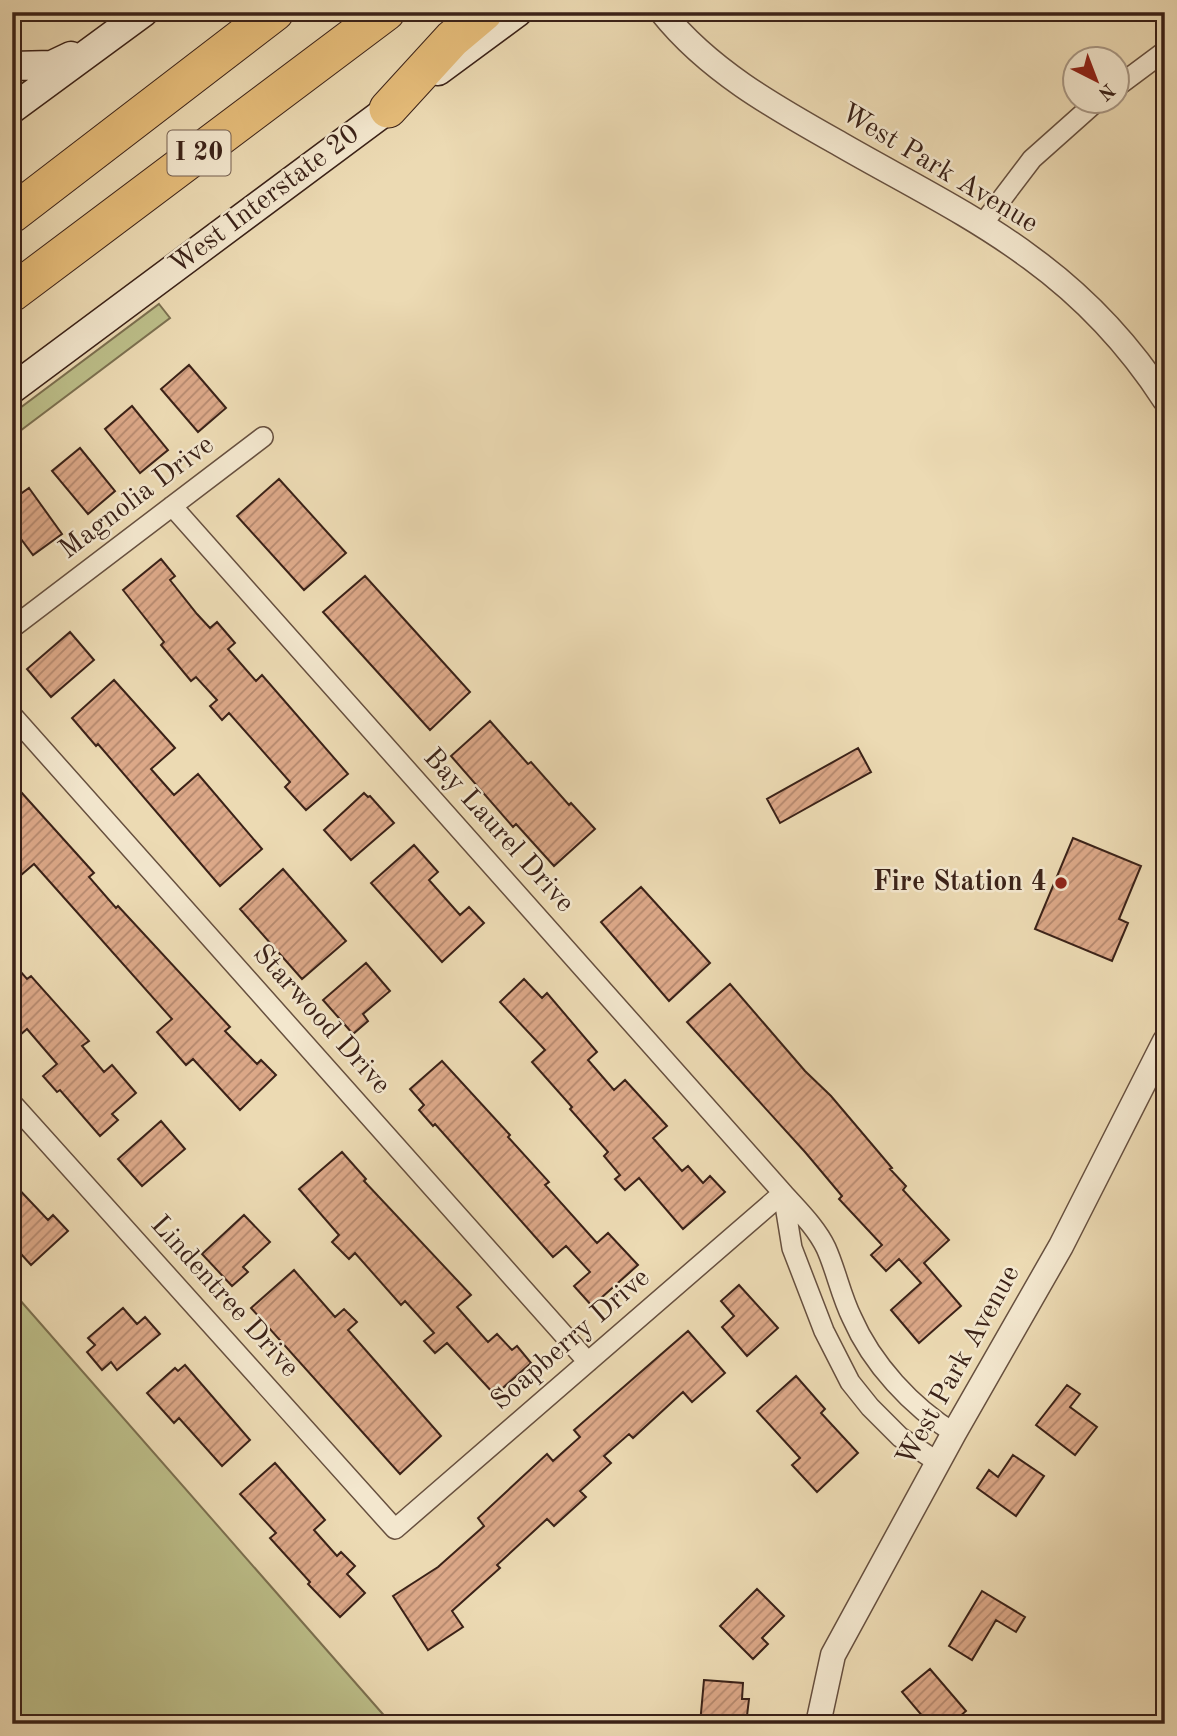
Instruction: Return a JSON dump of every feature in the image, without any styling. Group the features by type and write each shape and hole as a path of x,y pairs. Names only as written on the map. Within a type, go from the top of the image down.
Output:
{"highway":[{"name":"I 20","path":"12,214 275,12"},
{"name":"I 20","path":"12,293 386,12"},
{"path":"387,109 452,39 484,12"}],"main road":[{"path":"12,109 144,12"},
{"name":"West Interstate 20","path":"12,388 518,12"},
{"path":"12,66 52,65 109,38"}],"street":[{"name":"West Park Avenue","path":"662,12 722,72 776,108 982,225 1031,258 1079,297 1125,347 1165,400"},
{"path":"1132,76 1165,51"},
{"path":"982,225 1032,159 1080,116"},
{"name":"Magnolia Drive","path":"12,628 263,437"},
{"name":"Bay Laurel Drive","path":"172,506 811,1225 825,1247 852,1319 869,1348 912,1401 936,1422 954,1433"},
{"name":"Starwood Drive","path":"12,715 588,1362"},
{"name":"West Park Avenue","path":"818,1724 833,1655 954,1433 1061,1247 1165,1041"},
{"name":"Lindentree Drive","path":"12,1103 395,1529"},
{"path":"783,1193 792,1248 824,1331 850,1382 900,1437 939,1464"},
{"name":"Soapberry Drive","path":"395,1529 783,1193"}],"green space":[{"path":"159,304 170,318 12,437 12,414"},
{"path":"12,1291 388,1720 391,1724 13,1724"}],"building":[{"path":"189,365 226,408 198,432 161,389"},
{"path":"132,406 168,450 140,473 105,429"},
{"path":"80,448 115,491 88,514 52,471"},
{"path":"279,479 346,553 304,590 237,516"},
{"path":"29,488 62,534 33,555 12,527 12,500"},
{"path":"161,559 175,576 170,580 197,614 210,628 217,622 235,643 228,649 256,681 262,675 348,774 306,810 285,787 290,782 229,713 222,720 210,706 217,700 196,677 191,681 161,645 164,642 123,590"},
{"path":"365,576 470,692 430,730 323,612"},
{"path":"70,632 94,660 51,697 27,669"},
{"path":"114,680 175,748 151,769 174,795 198,774 262,849 220,886 98,744 96,746 72,718"},
{"path":"490,721 528,764 531,762 569,805 571,803 595,829 554,866 516,824 513,827 451,756"},
{"path":"858,748 871,772 780,823 767,799"},
{"path":"12,782 94,873 89,877 116,908 118,906 230,1027 225,1031 257,1064 261,1060 276,1075 240,1110 193,1059 186,1065 157,1032 172,1019 34,864 21,875 12,865"},
{"path":"364,793 370,796 394,823 351,860 324,830"},
{"path":"1073,838 1141,866 1119,919 1128,923 1112,961 1035,929"},
{"path":"414,845 438,872 429,880 460,915 469,907 484,923 442,962 371,883"},
{"path":"283,869 346,941 302,979 240,909"},
{"path":"641,887 710,963 669,1001 601,922"},
{"path":"12,962 27,979 31,976 89,1041 82,1046 104,1072 112,1065 136,1093 112,1114 118,1120 100,1136 60,1090 57,1092 43,1076 57,1064 27,1029 12,1042"},
{"path":"366,963 390,991 363,1014 368,1021 353,1034 323,1000"},
{"path":"524,979 542,998 547,993 597,1052 588,1060 614,1090 625,1080 667,1126 653,1138 682,1171 688,1166 703,1183 710,1176 725,1192 683,1229 639,1178 625,1190 615,1179 620,1175 604,1156 608,1152 532,1062 545,1050 500,1002"},
{"path":"730,984 805,1071 831,1096 906,1186 903,1190 949,1240 924,1263 961,1306 919,1343 891,1310 921,1283 899,1259 886,1271 871,1255 882,1245 839,1199 842,1196 805,1152 687,1022"},
{"path":"442,1061 510,1135 508,1137 549,1182 545,1185 597,1243 608,1233 638,1265 592,1306 574,1286 590,1272 566,1246 553,1257 435,1124 433,1126 419,1110 424,1105 410,1089"},
{"path":"161,1121 185,1149 142,1186 118,1159"},
{"path":"342,1152 366,1179 364,1181 471,1295 457,1307 488,1342 497,1334 512,1350 517,1346 531,1363 495,1395 447,1343 435,1353 424,1341 434,1333 405,1301 401,1305 355,1253 349,1259 332,1242 339,1235 299,1189"},
{"path":"12,1182 48,1220 53,1215 68,1231 31,1265 12,1244"},
{"path":"244,1215 270,1242 243,1267 248,1272 232,1286 202,1254"},
{"path":"294,1270 335,1317 344,1309 357,1322 348,1330 441,1436 400,1474 251,1308"},
{"path":"739,1285 778,1328 747,1356 722,1327 734,1316 721,1301"},
{"path":"123,1308 137,1324 145,1317 160,1334 117,1370 111,1362 102,1370 87,1352 95,1345 88,1338"},
{"path":"688,1331 725,1373 692,1402 683,1392 633,1438 629,1434 604,1456 611,1463 580,1491 586,1497 554,1526 547,1519 497,1565 500,1568 452,1611 463,1627 428,1650 393,1596 438,1567 484,1526 478,1518 547,1454 553,1461 580,1437 574,1430"},
{"path":"185,1365 250,1440 222,1466 179,1418 174,1423 147,1393 175,1368 178,1371"},
{"path":"796,1376 825,1409 821,1413 858,1453 817,1492 792,1465 800,1458 757,1411"},
{"path":"1067,1385 1080,1394 1070,1407 1097,1427 1075,1455 1036,1425"},
{"path":"1013,1455 1044,1476 1016,1516 977,1488 989,1470 998,1477"},
{"path":"275,1463 325,1520 314,1530 337,1556 341,1552 355,1566 347,1574 365,1593 340,1617 270,1538 276,1533 240,1494"},
{"path":"757,1589 784,1616 762,1638 768,1644 753,1659 720,1626"},
{"path":"982,1591 1025,1617 1016,1632 996,1620 972,1660 949,1646"},
{"path":"930,1669 966,1711 951,1724 929,1724 902,1692"},
{"path":"704,1680 743,1683 742,1699 749,1699 746,1724 700,1724"}],"place":[{"name":"Fire Station 4","path":"1061,883"}]}
